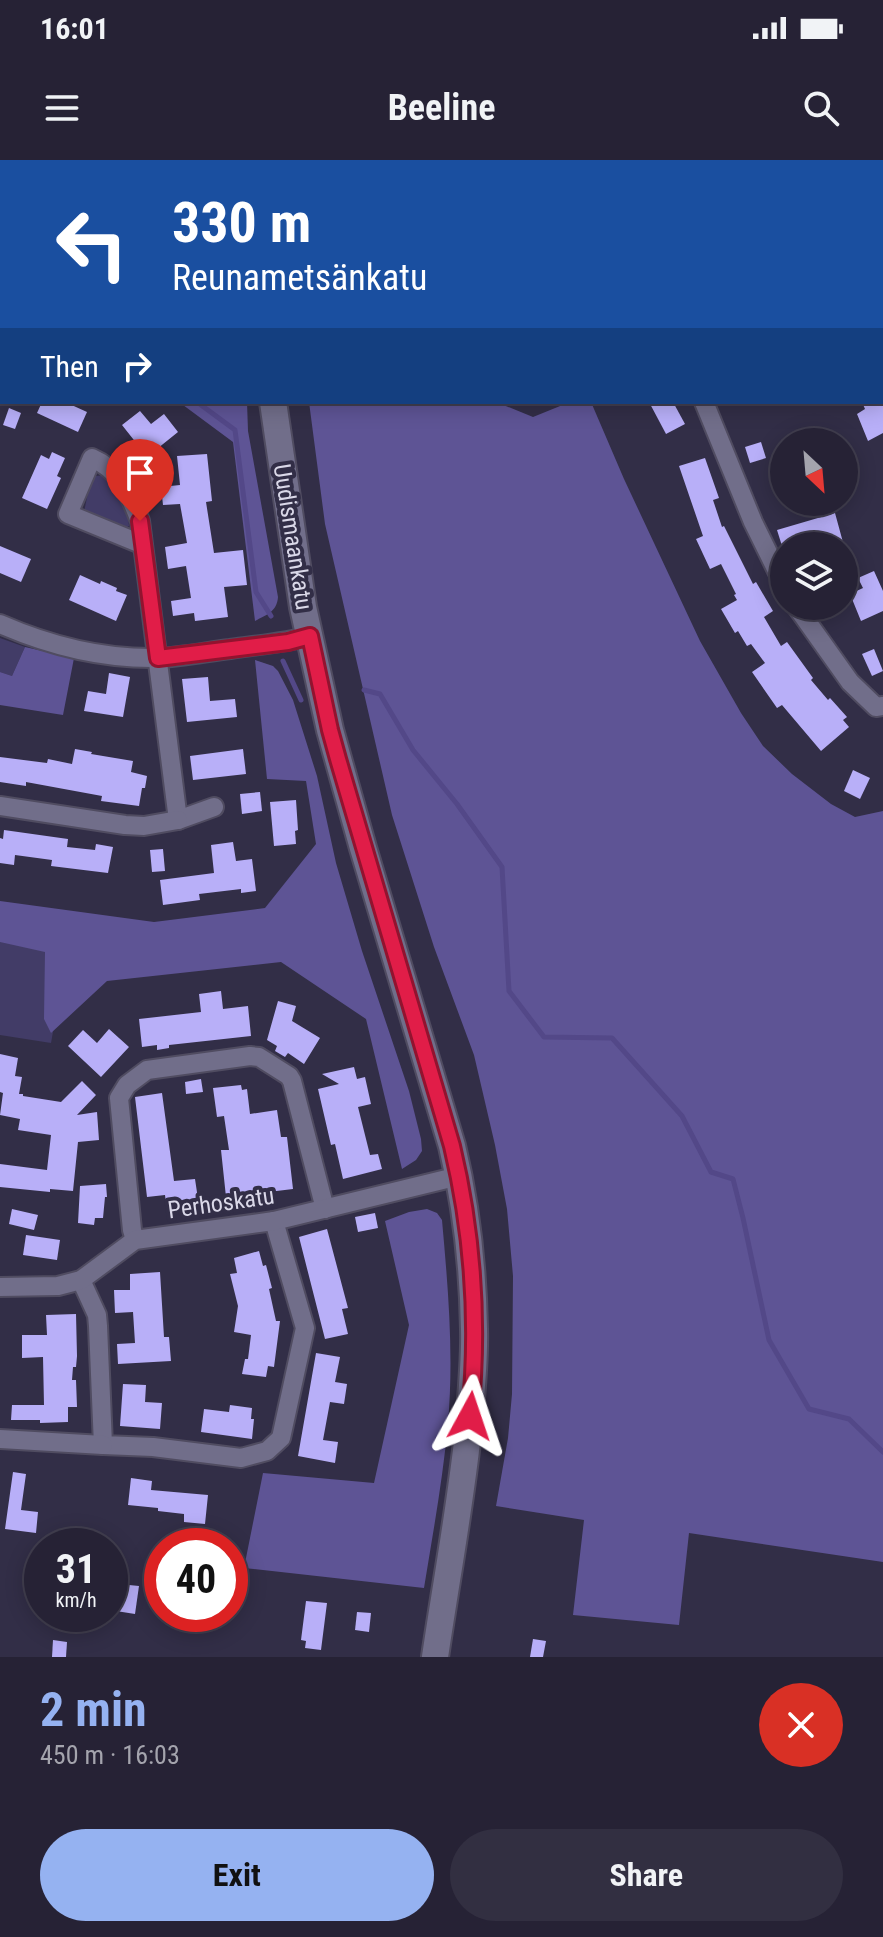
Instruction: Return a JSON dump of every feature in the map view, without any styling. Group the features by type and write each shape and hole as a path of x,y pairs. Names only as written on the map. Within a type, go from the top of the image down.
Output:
{"street":[{"name":"Uudismaankatu","path":"273,404 303,607 330,730 452,1146 469,1247 475,1329 472,1391 435,1657"},
{"path":"705,404 770,557"},
{"path":"141,544 68,514 92,458 104,463 114,473 130,496 140,521 178,820"},
{"path":"806,620 850,682 876,707 883,706"},
{"path":"0,624 28,636 79,649 158,658 288,642 310,636"},
{"path":"0,806 144,826 178,820 214,807"},
{"path":"135,1240 119,1098 127,1085 147,1070 250,1056 259,1057 289,1076 325,1209"},
{"name":"Perhoskatu","path":"0,1287 58,1286 81,1280 135,1240 274,1221 459,1176"},
{"path":"0,1439 153,1447 241,1458 267,1451 281,1438 305,1328 274,1221"},
{"path":"81,1280 97,1315 103,1445"}],"shaded area":[{"path":"182,404 247,404 248,431 278,597 273,610 255,621 233,442"},
{"path":"309,404 501,404 533,417 565,404 592,404 700,641 763,746 792,774 831,804 855,817 883,811 883,1562 689,1533 679,1625 573,1615 584,1520 496,1506 512,1394 513,1276 507,1209 474,1055 434,947 392,815 325,524"},
{"path":"105,475 128,515 129,526 122,530 84,512 90,483 96,476"},
{"path":"0,638 25,647 12,676 0,672"},
{"path":"25,647 74,658 63,715 0,705 0,672 12,676"},
{"path":"255,660 278,671 293,700 317,776 336,863 362,951 409,1091 422,1151 416,1160 402,1169 366,1019 281,962 107,981 51,1033 44,1019 45,952 0,942 0,901 154,922 265,908 316,844 306,781 267,779"},
{"path":"0,926 70,939 51,1043 0,1035"},
{"path":"427,1209 437,1213 442,1220 448,1296 448,1423 424,1588 248,1568 248,1548 263,1473 374,1483 409,1325 385,1221"}],"building":[{"path":"41,404 69,404 87,412 78,432 37,413"},
{"path":"650,404 674,404 685,424 666,434"},
{"path":"863,404 883,404 883,433 868,441 857,414 865,409"},
{"path":"9,408 21,413 15,429 3,425"},
{"path":"140,411 151,424 164,414 178,432 137,465 128,452 137,444 122,425"},
{"path":"761,442 766,458 750,463 745,447"},
{"path":"52,452 65,458 57,476 61,478 47,509 22,498 41,455 49,459"},
{"path":"207,454 212,501 206,502 214,553 243,550 247,585 224,587 228,617 195,621 194,613 173,616 171,601 191,598 186,566 168,569 165,547 187,543 180,504 163,505 161,487 180,485 177,456"},
{"path":"705,458 719,498 713,500 722,527 753,584 756,582 770,606 770,613 764,617 781,646 787,642 813,678 811,680 847,717 843,720 849,727 821,751 782,705 777,708 752,672 765,663 751,644 747,646 738,631 735,633 721,609 737,600 736,594 721,564 710,569 696,539 703,536 679,466"},
{"path":"825,516 836,516 840,532 778,532"},
{"path":"0,546 31,559 21,582 0,573"},
{"path":"874,571 883,591 883,611 861,621 858,590 863,588 858,578"},
{"path":"80,575 100,584 101,581 127,595 116,621 69,600"},
{"path":"874,649 883,671 872,676 862,654"},
{"path":"109,673 130,677 123,717 84,711 88,691 106,694"},
{"path":"208,677 210,701 235,699 237,717 187,722 182,679"},
{"path":"75,749 133,761 131,772 147,776 139,806 101,801 102,796 26,782 26,786 0,782 0,757 47,763 48,759 72,764"},
{"path":"243,749 246,774 193,780 190,756"},
{"path":"853,770 870,778 860,799 844,791"},
{"path":"260,792 262,811 242,814 240,794"},
{"path":"296,800 296,844 274,846 270,802"},
{"path":"4,830 68,839 67,847 95,850 96,844 113,847 108,873 51,866 52,860 15,855 14,865 0,863 0,838 3,839"},
{"path":"233,842 236,861 252,859 256,891 241,893 241,889 199,894 200,900 163,905 160,880 214,873 211,845"},
{"path":"163,849 165,871 152,872 150,850"},
{"path":"221,991 223,1009 248,1006 251,1036 169,1045 169,1048 157,1050 157,1045 142,1047 139,1019 201,1012 199,994"},
{"path":"278,1001 296,1006 292,1021 320,1038 304,1064 288,1053 285,1057 275,1051 277,1046 267,1040"},
{"path":"109,1029 129,1047 101,1077 68,1046 83,1030 97,1043"},
{"path":"0,1054 18,1058 15,1076 22,1077 19,1094 23,1096 61,1102 82,1081 96,1095 77,1115 97,1112 99,1140 78,1142 73,1191 0,1187 0,1164 47,1170 51,1135 18,1130 20,1119 0,1115 3,1093 0,1092"},
{"path":"354,1067 357,1079 365,1077 371,1104 358,1107 370,1155 378,1154 382,1169 343,1179 335,1144 331,1145 318,1089 339,1084 322,1074"},
{"path":"201,1079 203,1092 186,1094 185,1082"},
{"path":"241,1085 242,1090 247,1089 250,1114 277,1110 281,1137 287,1137 293,1189 226,1197 221,1150 229,1150 224,1116 217,1117 213,1088"},
{"path":"162,1093 174,1181 195,1179 198,1199 166,1203 165,1195 147,1197 135,1097"},
{"path":"106,1184 103,1218 95,1218 94,1225 78,1223 80,1186"},
{"path":"12,1209 38,1215 34,1230 9,1224"},
{"path":"375,1213 378,1228 358,1232 355,1217"},
{"path":"327,1229 348,1308 342,1309 348,1334 325,1339 299,1237"},
{"path":"26,1235 60,1240 57,1260 23,1255"},
{"path":"259,1251 272,1288 269,1289 276,1321 280,1321 274,1367 268,1366 266,1377 242,1374 245,1359 248,1359 251,1335 234,1332 238,1306 230,1274 237,1273 234,1258"},
{"path":"160,1272 164,1337 169,1337 171,1361 118,1364 117,1344 135,1343 133,1312 115,1313 114,1290 130,1290 130,1274"},
{"path":"76,1314 77,1356 72,1380 76,1380 77,1407 68,1407 68,1422 11,1420 12,1405 44,1405 43,1357 22,1358 22,1335 47,1335 46,1315"},
{"path":"316,1353 340,1357 335,1382 347,1384 344,1404 330,1402 323,1440 338,1442 335,1463 298,1456"},
{"path":"123,1384 146,1385 145,1402 162,1403 160,1429 120,1426"},
{"path":"230,1405 252,1408 252,1439 201,1432 204,1409 229,1412"},
{"path":"13,1472 26,1474 21,1510 38,1512 36,1528 24,1528 24,1531 5,1529"},
{"path":"131,1478 152,1481 151,1490 208,1495 205,1524 184,1522 184,1514 128,1505"},
{"path":"128,1585 139,1586 135,1614 128,1613"},
{"path":"306,1601 327,1603 321,1650 305,1648 306,1641 301,1640"},
{"path":"357,1612 371,1613 369,1632 355,1630"},
{"path":"533,1639 546,1641 543,1657 530,1657"},
{"path":"53,1640 67,1642 66,1657 52,1657"}],"waterway":[{"path":"200,404 235,430 256,592 271,616"},
{"path":"283,661 301,700"},
{"path":"364,690 380,694 413,750 502,867 509,991 544,1037 612,1038 682,1116 711,1172 733,1179 769,1340 809,1409 849,1419 883,1452"}],"route":[{"path":"140,521 158,658 288,642 310,636 330,730 459,1176 469,1247 475,1329 470,1416"}]}
